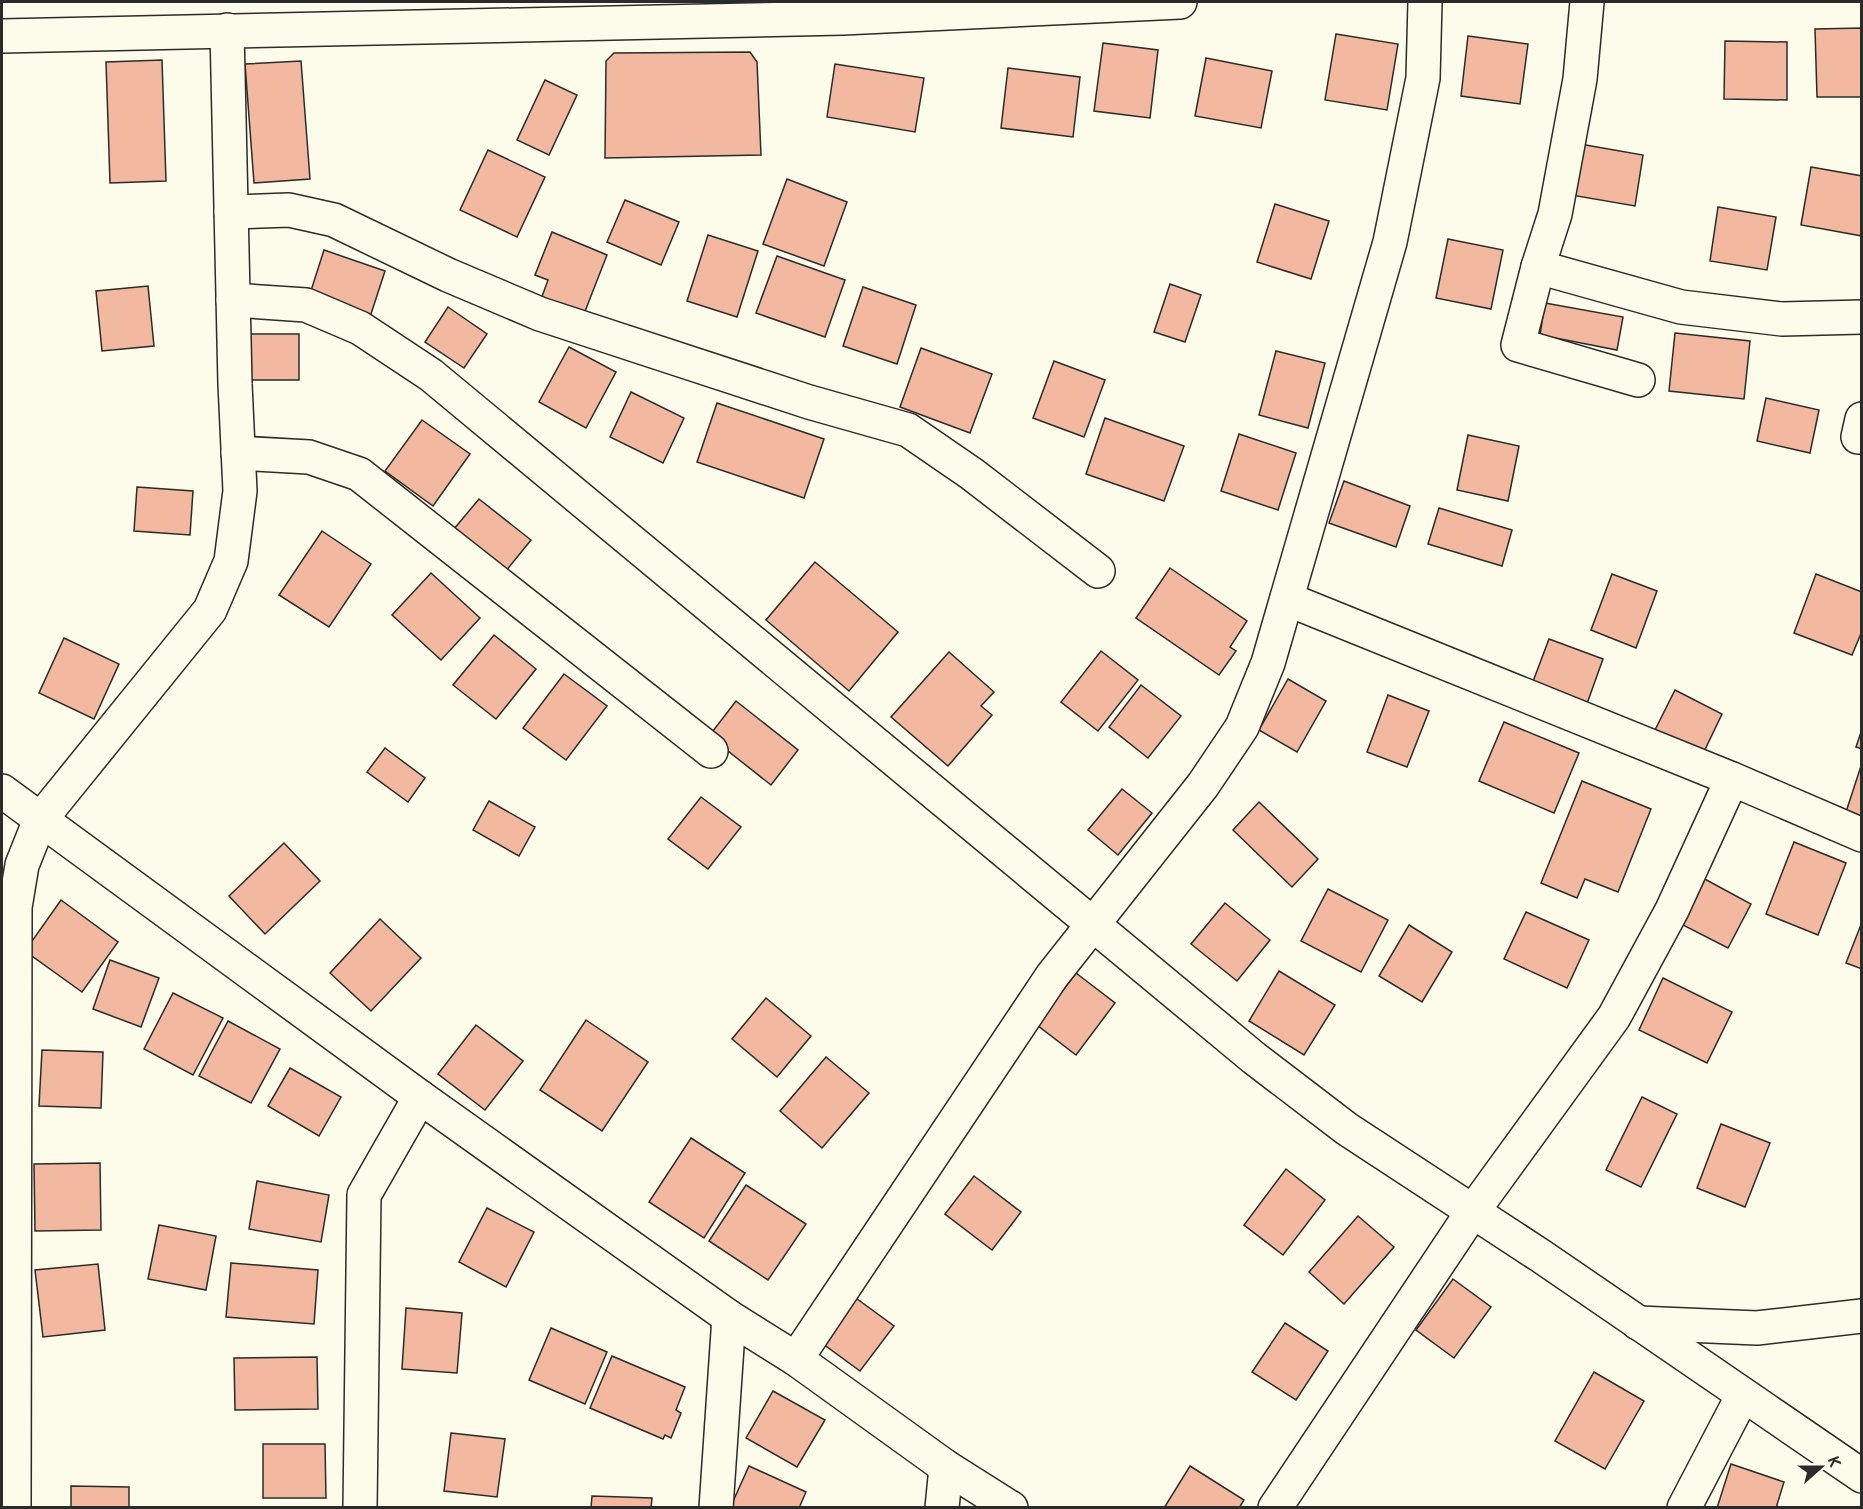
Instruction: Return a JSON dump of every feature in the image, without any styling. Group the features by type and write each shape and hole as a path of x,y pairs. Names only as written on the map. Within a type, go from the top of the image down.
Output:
{"street":[{"path":"2,36 1180,2"},
{"path":"796,1359 1052,976 1203,785 1242,726 1268,663 1390,243 1423,78 1425,2"},
{"path":"1587,2 1580,79 1556,214 1538,267 1518,345 1638,380"},
{"path":"14,1508 15,907 22,865 40,820 210,610 231,561 240,491 227,30"},
{"path":"231,212 289,210 334,220 448,275 540,314 809,402 908,430 972,474 1098,571"},
{"path":"1538,267 1682,307 1782,319 1862,317"},
{"path":"233,300 306,305 360,328 431,375 1093,924 1273,1072 1347,1129 1473,1211 1862,1476"},
{"path":"238,453 309,457 359,474 711,751"},
{"path":"1287,599 1732,779 1862,835"},
{"path":"1275,1508 1473,1211 1614,1017 1672,910 1732,779"},
{"path":"2,791 420,1097 729,1317 796,1359 946,1467 1011,1508"},
{"path":"360,1508 364,1194 420,1097"},
{"path":"1638,1323 1757,1328 1862,1316"},
{"path":"716,1508 729,1317"},
{"path":"1684,1508 1743,1395"},
{"path":"942,1508 946,1467"}],"building":[{"path":"1862,28 1862,97 1817,97 1815,29"},
{"path":"1336,34 1398,44 1387,110 1325,100"},
{"path":"1468,36 1528,44 1520,104 1461,96"},
{"path":"1725,41 1787,42 1787,100 1724,99"},
{"path":"1103,43 1158,50 1150,118 1094,111"},
{"path":"750,52 757,62 761,155 605,158 606,61 614,53"},
{"path":"1206,58 1272,71 1261,128 1195,116"},
{"path":"162,60 166,181 110,183 106,62"},
{"path":"301,61 310,179 254,183 245,64"},
{"path":"835,64 924,78 915,132 827,117"},
{"path":"1008,68 1080,77 1073,137 1001,128"},
{"path":"545,80 577,95 549,155 517,140"},
{"path":"1580,144 1643,155 1635,206 1571,195"},
{"path":"488,150 545,177 517,237 460,210"},
{"path":"1811,167 1862,176 1862,236 1801,225"},
{"path":"787,179 847,202 824,266 763,244"},
{"path":"625,200 679,222 661,265 607,242"},
{"path":"1275,204 1329,221 1311,279 1257,262"},
{"path":"1718,207 1776,217 1767,270 1710,261"},
{"path":"552,232 607,255 582,319 540,302 548,280 535,275"},
{"path":"708,235 758,251 737,317 687,301"},
{"path":"1448,239 1503,250 1491,309 1436,298"},
{"path":"324,250 385,271 369,320 308,300"},
{"path":"777,256 845,280 825,337 756,313"},
{"path":"1170,284 1201,295 1185,342 1154,332"},
{"path":"148,286 154,346 102,351 96,291"},
{"path":"863,287 916,305 897,364 843,346"},
{"path":"1545,303 1623,317 1617,350 1540,335"},
{"path":"448,307 487,334 464,368 425,342"},
{"path":"1675,333 1750,341 1744,399 1669,391"},
{"path":"237,334 299,334 299,380 237,380"},
{"path":"569,347 616,372 586,428 539,402"},
{"path":"921,348 992,374 970,433 900,407"},
{"path":"1276,351 1325,363 1308,428 1259,415"},
{"path":"1054,361 1105,380 1084,437 1033,418"},
{"path":"631,392 684,418 663,463 610,437"},
{"path":"1766,398 1819,410 1810,453 1757,441"},
{"path":"717,403 824,439 804,498 697,462"},
{"path":"1105,418 1184,446 1164,501 1086,474"},
{"path":"422,420 470,454 433,506 385,471"},
{"path":"1239,434 1296,453 1278,510 1221,491"},
{"path":"1468,435 1519,446 1508,501 1457,490"},
{"path":"1344,481 1410,506 1396,547 1329,523"},
{"path":"137,487 193,491 190,535 134,531"},
{"path":"479,499 531,540 501,577 449,535"},
{"path":"1439,508 1512,530 1502,566 1428,544"},
{"path":"322,531 371,564 329,627 279,595"},
{"path":"815,562 898,632 849,691 766,620"},
{"path":"1170,568 1247,621 1230,647 1236,651 1219,675 1136,618"},
{"path":"431,573 480,618 441,660 392,615"},
{"path":"1612,574 1657,591 1636,648 1591,630"},
{"path":"1816,574 1862,592 1862,631 1852,655 1794,633"},
{"path":"494,635 536,669 496,719 453,685"},
{"path":"64,638 119,664 94,719 39,693"},
{"path":"1549,639 1603,659 1584,712 1529,692"},
{"path":"1101,651 1138,680 1098,731 1061,702"},
{"path":"949,652 994,692 981,706 992,715 948,766 891,717"},
{"path":"564,674 607,706 566,760 523,728"},
{"path":"1288,679 1326,701 1297,752 1259,730"},
{"path":"1141,685 1181,716 1148,758 1109,727"},
{"path":"1675,690 1722,714 1699,762 1651,738"},
{"path":"1388,695 1429,711 1407,767 1367,752"},
{"path":"736,701 798,750 771,785 709,736"},
{"path":"1504,722 1579,753 1554,813 1479,781"},
{"path":"1862,729 1862,749 1856,747"},
{"path":"385,748 425,778 408,802 367,772"},
{"path":"1862,763 1862,820 1845,815"},
{"path":"1582,781 1651,809 1618,892 1585,879 1577,898 1541,883"},
{"path":"1122,789 1152,813 1118,855 1088,830"},
{"path":"701,797 741,827 708,869 668,839"},
{"path":"489,801 535,827 519,856 473,830"},
{"path":"1259,802 1318,859 1292,887 1233,830"},
{"path":"1794,842 1846,863 1818,935 1766,914"},
{"path":"284,843 320,881 265,934 229,896"},
{"path":"1701,877 1751,904 1728,948 1677,922"},
{"path":"1328,889 1388,920 1361,972 1301,941"},
{"path":"61,900 118,942 82,992 25,951"},
{"path":"1225,903 1270,940 1237,981 1191,944"},
{"path":"1526,912 1589,940 1567,988 1504,959"},
{"path":"380,919 421,958 371,1011 330,973"},
{"path":"1862,922 1862,969 1846,963"},
{"path":"1409,925 1452,952 1422,1002 1379,976"},
{"path":"110,960 159,978 141,1027 93,1009"},
{"path":"1279,971 1335,1005 1304,1055 1249,1021"},
{"path":"1076,973 1115,1003 1076,1055 1037,1025"},
{"path":"1663,978 1732,1012 1707,1063 1639,1030"},
{"path":"173,993 223,1018 193,1075 144,1049"},
{"path":"766,998 811,1036 777,1077 732,1039"},
{"path":"586,1020 648,1062 602,1131 540,1090"},
{"path":"228,1021 280,1049 251,1103 199,1076"},
{"path":"476,1025 523,1061 485,1110 438,1074"},
{"path":"42,1050 103,1052 101,1108 39,1106"},
{"path":"826,1057 869,1093 822,1148 780,1111"},
{"path":"290,1068 341,1097 319,1136 268,1106"},
{"path":"1642,1097 1677,1114 1641,1187 1606,1170"},
{"path":"1721,1124 1770,1143 1745,1207 1697,1188"},
{"path":"691,1138 745,1173 704,1238 649,1202"},
{"path":"100,1163 101,1230 35,1231 34,1164"},
{"path":"1286,1169 1325,1200 1283,1255 1244,1225"},
{"path":"974,1176 1021,1212 992,1250 945,1214"},
{"path":"257,1181 329,1195 321,1242 249,1229"},
{"path":"746,1185 806,1224 768,1280 709,1241"},
{"path":"487,1208 534,1232 506,1287 459,1262"},
{"path":"1358,1216 1394,1247 1344,1304 1309,1272"},
{"path":"159,1225 216,1236 206,1290 148,1279"},
{"path":"231,1263 318,1270 314,1324 226,1317"},
{"path":"98,1264 105,1330 43,1337 35,1270"},
{"path":"1453,1279 1491,1307 1454,1358 1416,1330"},
{"path":"849,1293 894,1326 860,1371 815,1338"},
{"path":"406,1308 462,1313 457,1373 402,1369"},
{"path":"1285,1323 1328,1351 1296,1400 1252,1372"},
{"path":"551,1328 607,1352 585,1404 529,1380"},
{"path":"612,1356 685,1387 676,1410 681,1413 671,1438 665,1435 663,1439 590,1408"},
{"path":"317,1357 318,1409 235,1410 234,1358"},
{"path":"1594,1372 1644,1401 1605,1469 1555,1441"},
{"path":"773,1391 825,1420 797,1467 746,1438"},
{"path":"451,1433 505,1439 497,1497 444,1491"},
{"path":"263,1444 325,1444 326,1498 263,1498"},
{"path":"1731,1464 1784,1482 1776,1508 1717,1508"},
{"path":"749,1466 806,1492 799,1508 730,1508"},
{"path":"1190,1466 1244,1500 1239,1508 1164,1508"},
{"path":"71,1486 129,1487 129,1508 71,1508"},
{"path":"592,1496 652,1498 651,1508 591,1508"}]}
